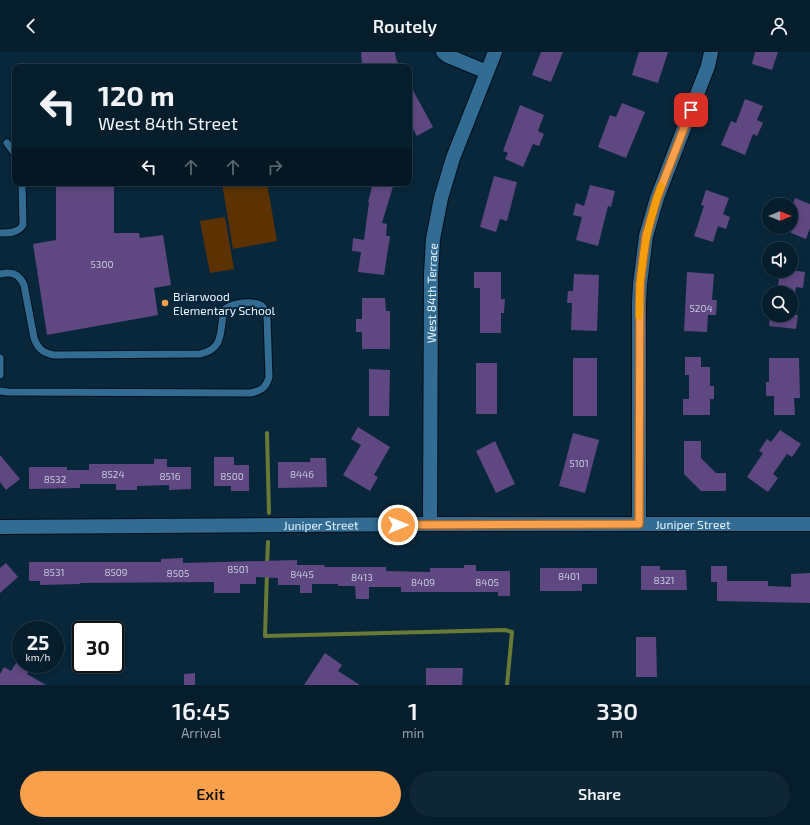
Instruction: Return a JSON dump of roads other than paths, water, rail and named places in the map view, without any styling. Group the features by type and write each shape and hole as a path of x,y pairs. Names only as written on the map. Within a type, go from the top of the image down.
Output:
{"street":[{"path":"443,52 448,56 487,72"},
{"name":"West 84th Terrace","path":"430,524 430,274 433,239 441,198 453,158 495,52"},
{"path":"639,524 639,304 646,236 657,198 708,66 711,52"},
{"name":"Juniper Street","path":"0,527 430,524 810,524"}],"lane":[{"path":"8,143 12,149"},
{"path":"0,233 15,232 21,229 23,225 22,186"},
{"path":"0,274 8,272 15,273 21,278 24,285 34,338 37,345 42,350 54,355 205,353 219,341 225,309 236,304 254,303 261,305 265,310 268,325 269,377 267,384 262,389 257,392 250,393 0,391"},
{"path":"0,358 0,375"}],"waterway":[{"path":"267,433 269,513"},
{"path":"267,565 268,542"},
{"path":"267,572 265,636 505,630 512,632 507,685"}],"place":[{"name":"Briarwood Elementary School","path":"165,303"}]}
